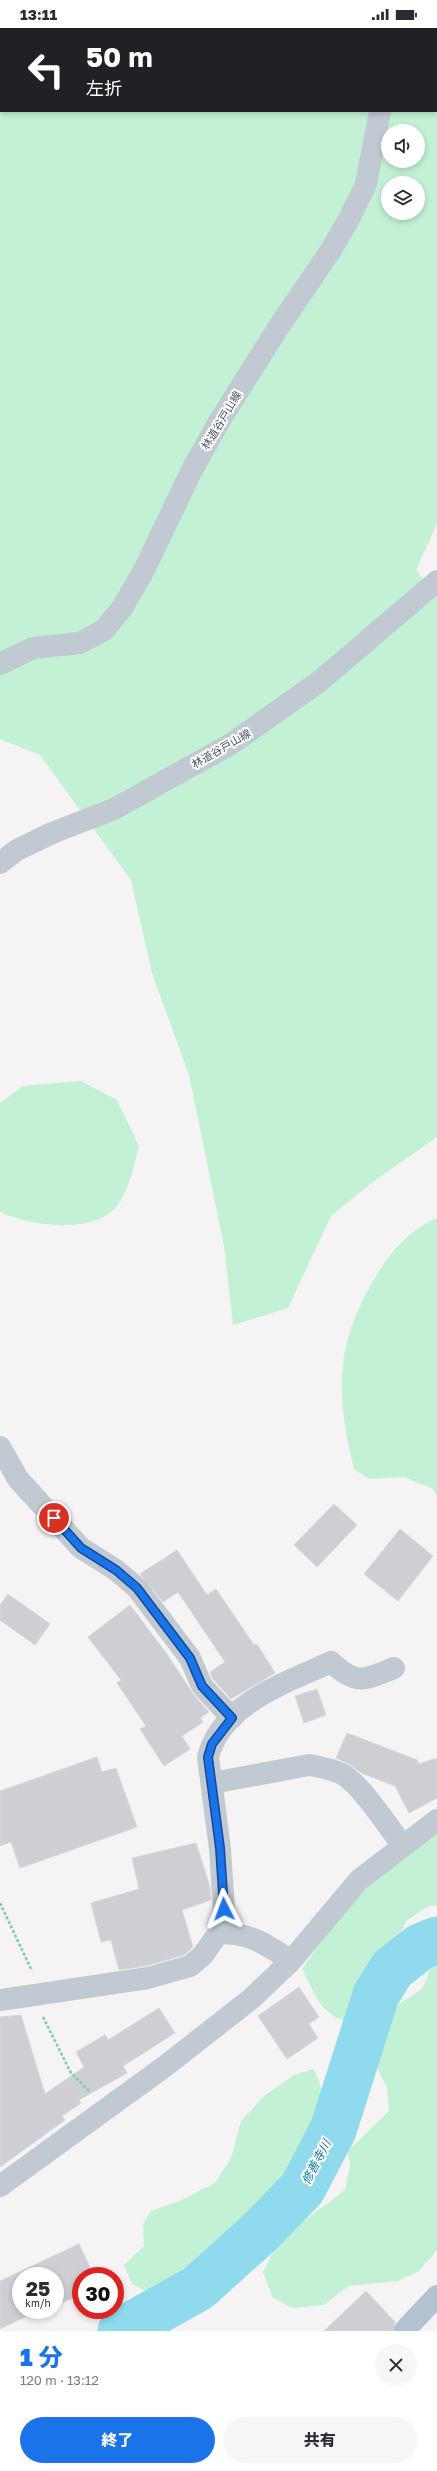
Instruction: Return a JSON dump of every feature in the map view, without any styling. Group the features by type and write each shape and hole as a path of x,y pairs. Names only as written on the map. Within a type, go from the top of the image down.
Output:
{"main road":[{"path":"404,2331 437,2296"}],"street":[{"name":"林道谷戸山線","path":"0,664 33,648 80,643 104,630 122,608 220,420 278,328 331,250 349,219 366,184 380,112"},
{"name":"林道谷戸山線","path":"0,863 17,850 52,833 114,809 231,744 320,681 437,581"},
{"path":"0,1447 18,1479 81,1548 116,1570 137,1588 190,1658 202,1686 232,1718"},
{"path":"0,2000 148,1978 190,1966 202,1956 218,1934 224,1909 220,1848 208,1757 212,1744 232,1718 257,1696 331,1662 344,1674 363,1680 394,1668"},
{"path":"212,1783 309,1765 325,1767 344,1775 358,1789 403,1846"},
{"path":"0,2186 170,2062 251,1999 291,1961 359,1880 437,1820"},
{"path":"218,1934 231,1933 262,1941 291,1961"}],"green space":[{"path":"0,112 437,112 437,524 416,570 437,598 437,1137 370,1184 331,1216 288,1308 233,1325 224,1246 189,1075 152,973 131,880 40,755 0,739"},
{"path":"81,1081 117,1100 139,1146 131,1178 121,1200 107,1215 93,1221 78,1224 44,1224 12,1217 0,1212 0,1103 23,1086"},
{"path":"437,1218 437,1498 433,1489 404,1477 369,1479 354,1469 344,1418 342,1371 352,1326 362,1303 381,1268 387,1259 409,1235"},
{"path":"437,1833 437,1906 430,1905 406,1921 393,1948 364,1978 358,2001 346,2021 329,2013 318,2001 302,1969 344,1909 381,1875"},
{"path":"437,1959 437,2250 419,2271 398,2281 348,2286 324,2305 292,2308 273,2298 263,2272 275,2248 289,2232 345,2190 350,2165 348,2151 389,2111 387,2088 374,2061 373,2046 378,2028 399,2004 422,1989 434,1960"},
{"path":"313,2069 320,2087 320,2103 306,2134 300,2161 295,2167 277,2182 253,2215 234,2237 224,2246 212,2253 200,2257 188,2275 150,2293 132,2284 124,2265 144,2246 143,2224 151,2211 184,2199 216,2182 231,2158 241,2121 264,2096 294,2075"}],"building":[{"path":"334,1504 357,1525 317,1567 294,1545"},
{"path":"400,1529 433,1556 398,1601 364,1574"},
{"path":"177,1550 207,1595 216,1589 254,1645 257,1644 275,1673 231,1699 213,1679 210,1672 225,1662 178,1592 163,1602 140,1574"},
{"path":"8,1594 50,1624 35,1645 0,1620 0,1605"},
{"path":"130,1605 167,1654 193,1694 209,1712 200,1718 203,1722 182,1736 190,1749 164,1766 140,1729 146,1726 117,1683 121,1680 88,1637"},
{"path":"317,1689 326,1715 304,1723 295,1696"},
{"path":"347,1733 417,1760 419,1764 437,1758 437,1798 409,1813 395,1786 361,1773 349,1764 336,1758"},
{"path":"97,1757 102,1772 116,1768 137,1827 20,1868 11,1842 0,1846 0,1791"},
{"path":"196,1843 210,1887 211,1900 182,1910 193,1947 184,1955 145,1966 119,1970 111,1940 101,1942 91,1903 139,1889 132,1858"},
{"path":"299,1987 319,2017 309,2024 318,2038 287,2059 258,2016"},
{"path":"159,2008 175,2033 123,2066 127,2073 79,2100 81,2103 62,2116 65,2120 0,2167 0,2017 21,2015 45,2094 84,2067 76,2052 105,2035 108,2040"},
{"path":"79,2244 90,2267 72,2267 72,2298 64,2302 64,2267 30,2267"},
{"path":"12,2275 12,2319 21,2319 0,2329 0,2281"},
{"path":"366,2291 395,2322 392,2331 324,2331"}],"waterway":[{"name":"修善寺川","path":"121,2331 198,2288 259,2233 302,2189 333,2130 376,1995 392,1969 420,1947 437,1940"}],"route":[{"path":"54,1518 81,1548 116,1570 137,1588 190,1658 202,1686 213,1700 232,1718 220,1731 212,1744 208,1757 220,1848 224,1909"}]}
